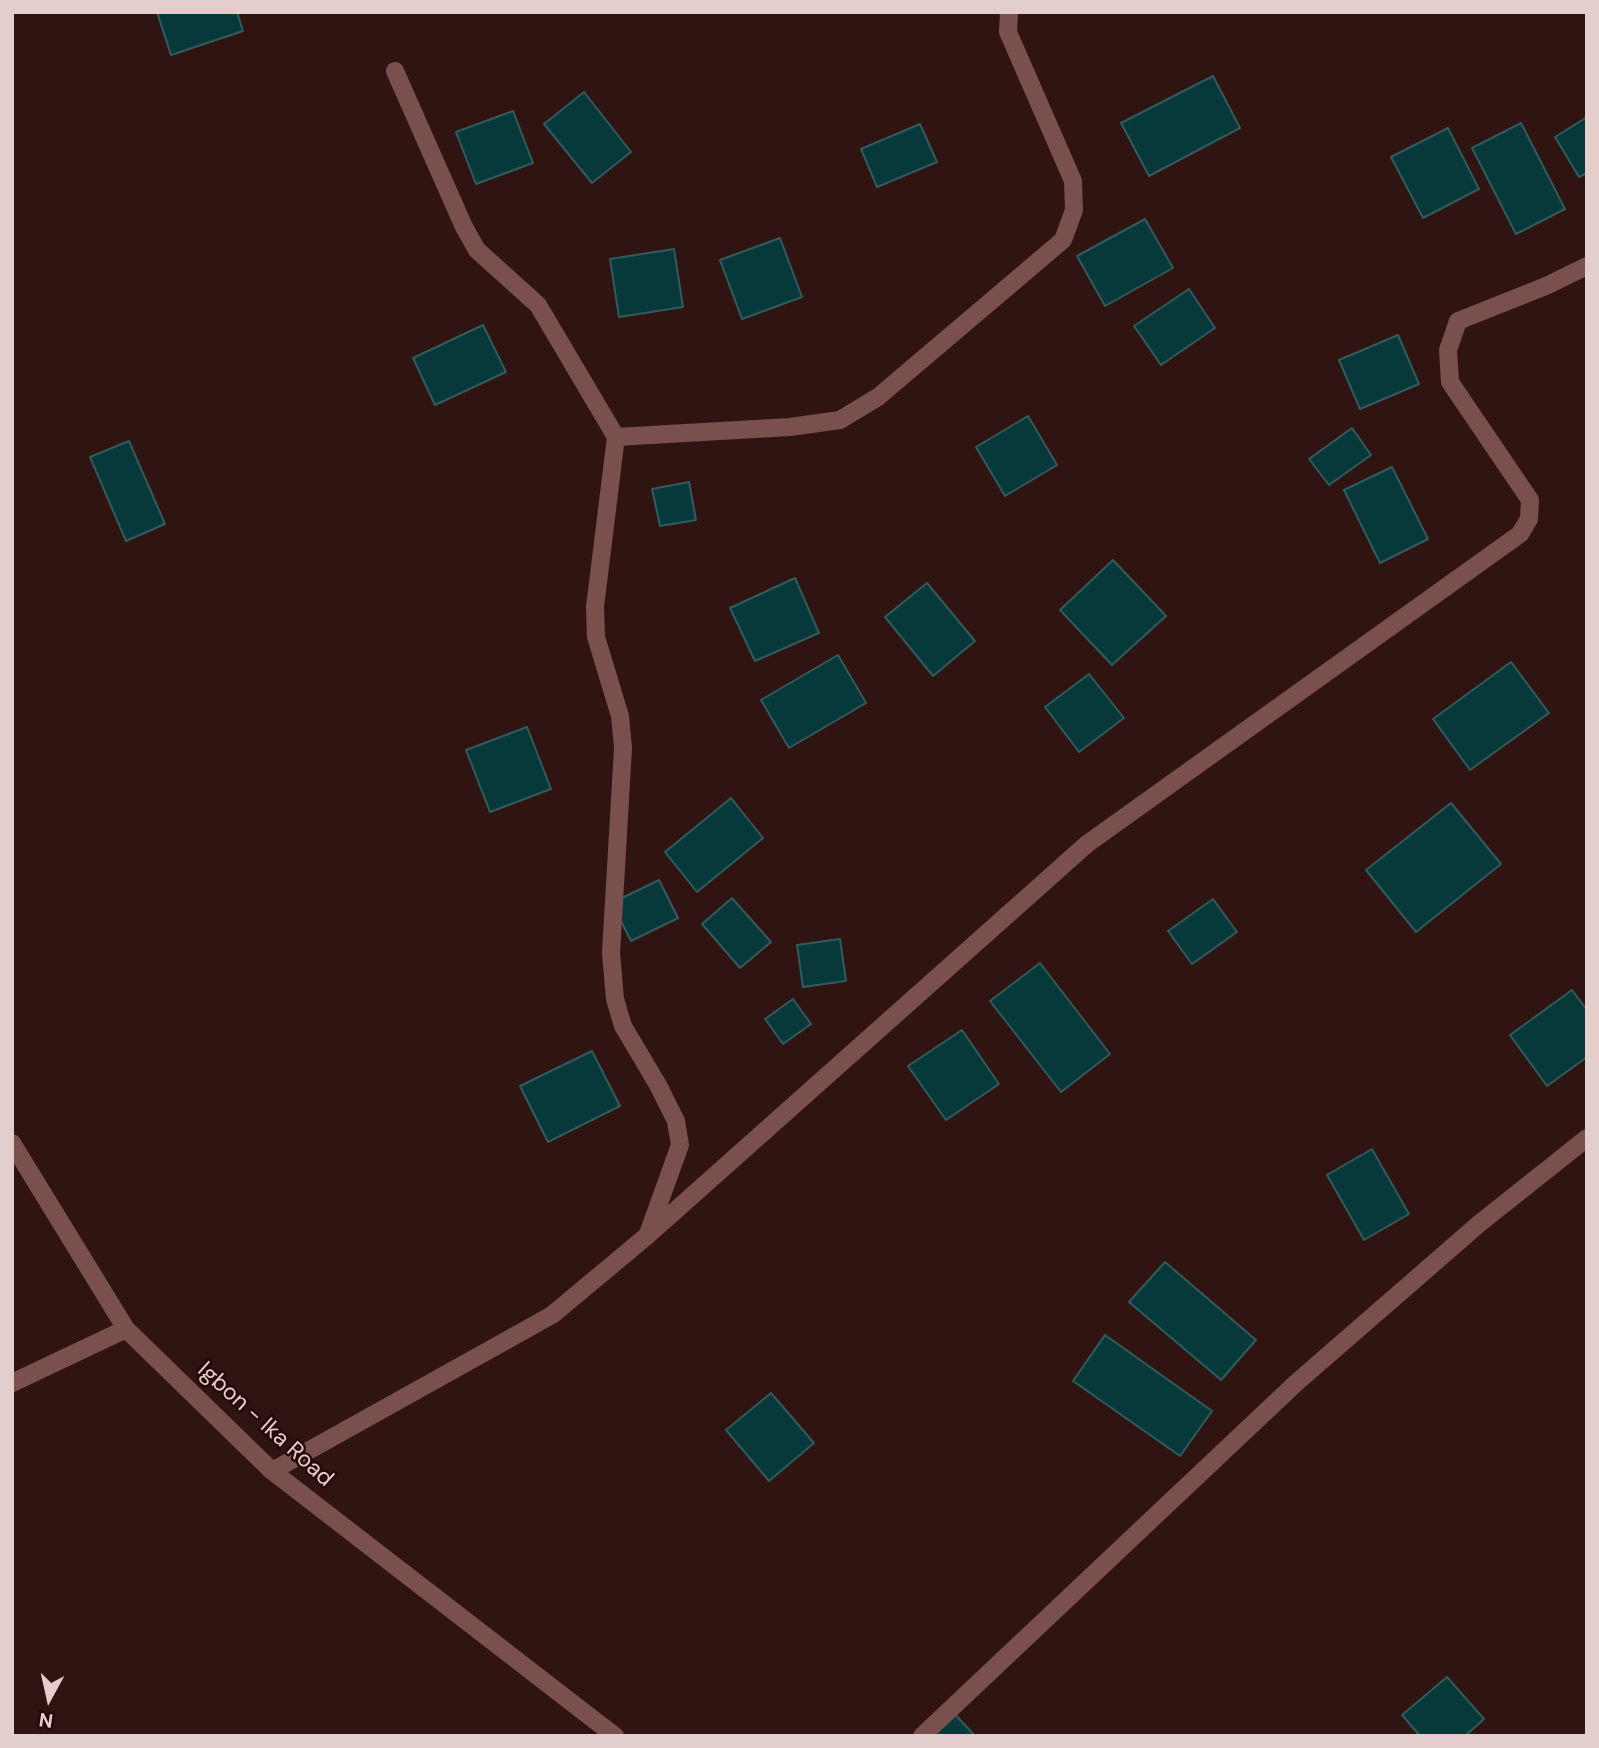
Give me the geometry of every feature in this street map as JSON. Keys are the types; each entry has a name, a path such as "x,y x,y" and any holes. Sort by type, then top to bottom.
{"street":[{"path":"615,437 790,427 840,420 878,397 1063,240 1074,210 1073,181 1008,32 1009,12"},
{"path":"395,71 464,227 477,250 538,306 615,437 595,607 596,636 620,716 622,748 611,953 615,999 623,1026 676,1122 680,1145 648,1235"},
{"path":"272,1471 552,1315 648,1235 1087,844 1520,534 1529,519 1530,500 1450,382 1448,350 1458,321 1546,286 1587,266"},
{"path":"922,1736 1296,1383 1480,1223 1587,1138"},
{"name":"Igbon - Ika Road","path":"12,1143 127,1329 272,1471 615,1736"},
{"path":"12,1383 127,1329"}],"building":[{"path":"157,12 237,12 243,31 171,55"},
{"path":"1213,76 1240,128 1149,176 1121,123"},
{"path":"584,92 631,152 592,183 544,124"},
{"path":"513,111 533,163 476,184 456,132"},
{"path":"1587,117 1587,173 1579,177 1555,137"},
{"path":"1521,123 1565,209 1516,234 1472,148"},
{"path":"920,124 937,162 877,187 861,149"},
{"path":"1448,128 1479,189 1423,218 1391,157"},
{"path":"1145,219 1173,268 1105,306 1077,256"},
{"path":"780,238 802,297 742,319 720,260"},
{"path":"674,249 683,307 619,317 610,259"},
{"path":"1189,289 1215,328 1161,365 1134,326"},
{"path":"483,325 506,372 435,405 413,358"},
{"path":"1398,335 1419,384 1360,409 1339,360"},
{"path":"1028,416 1057,465 1005,496 976,447"},
{"path":"1352,428 1371,455 1329,485 1309,459"},
{"path":"129,441 165,524 126,541 90,457"},
{"path":"1392,467 1428,539 1380,563 1344,490"},
{"path":"689,482 696,520 660,526 652,489"},
{"path":"1113,560 1166,616 1112,665 1060,610"},
{"path":"795,578 819,633 755,661 730,608"},
{"path":"927,583 975,641 933,676 885,617"},
{"path":"838,655 866,703 789,748 761,700"},
{"path":"1511,662 1549,713 1470,770 1433,719"},
{"path":"1089,674 1124,718 1079,752 1045,707"},
{"path":"527,727 551,789 490,812 466,750"},
{"path":"731,798 763,838 697,892 665,852"},
{"path":"1451,803 1501,864 1416,932 1366,870"},
{"path":"659,880 678,918 631,941 612,903"},
{"path":"732,898 771,942 740,968 702,924"},
{"path":"1213,899 1237,932 1192,964 1168,931"},
{"path":"840,939 846,981 803,987 797,945"},
{"path":"1040,963 1110,1054 1061,1092 990,1001"},
{"path":"1572,990 1587,1010 1587,1057 1547,1086 1510,1035"},
{"path":"793,999 811,1024 783,1044 765,1019"},
{"path":"962,1030 999,1084 946,1120 908,1066"},
{"path":"592,1051 620,1106 548,1142 520,1086"},
{"path":"1372,1149 1409,1214 1364,1240 1327,1175"},
{"path":"1165,1262 1256,1340 1221,1380 1129,1302"},
{"path":"1105,1335 1212,1411 1180,1456 1073,1381"},
{"path":"771,1393 814,1443 769,1481 726,1430"},
{"path":"1447,1677 1484,1719 1465,1736 1420,1736 1402,1715"},
{"path":"953,1712 975,1736 928,1736"}]}
